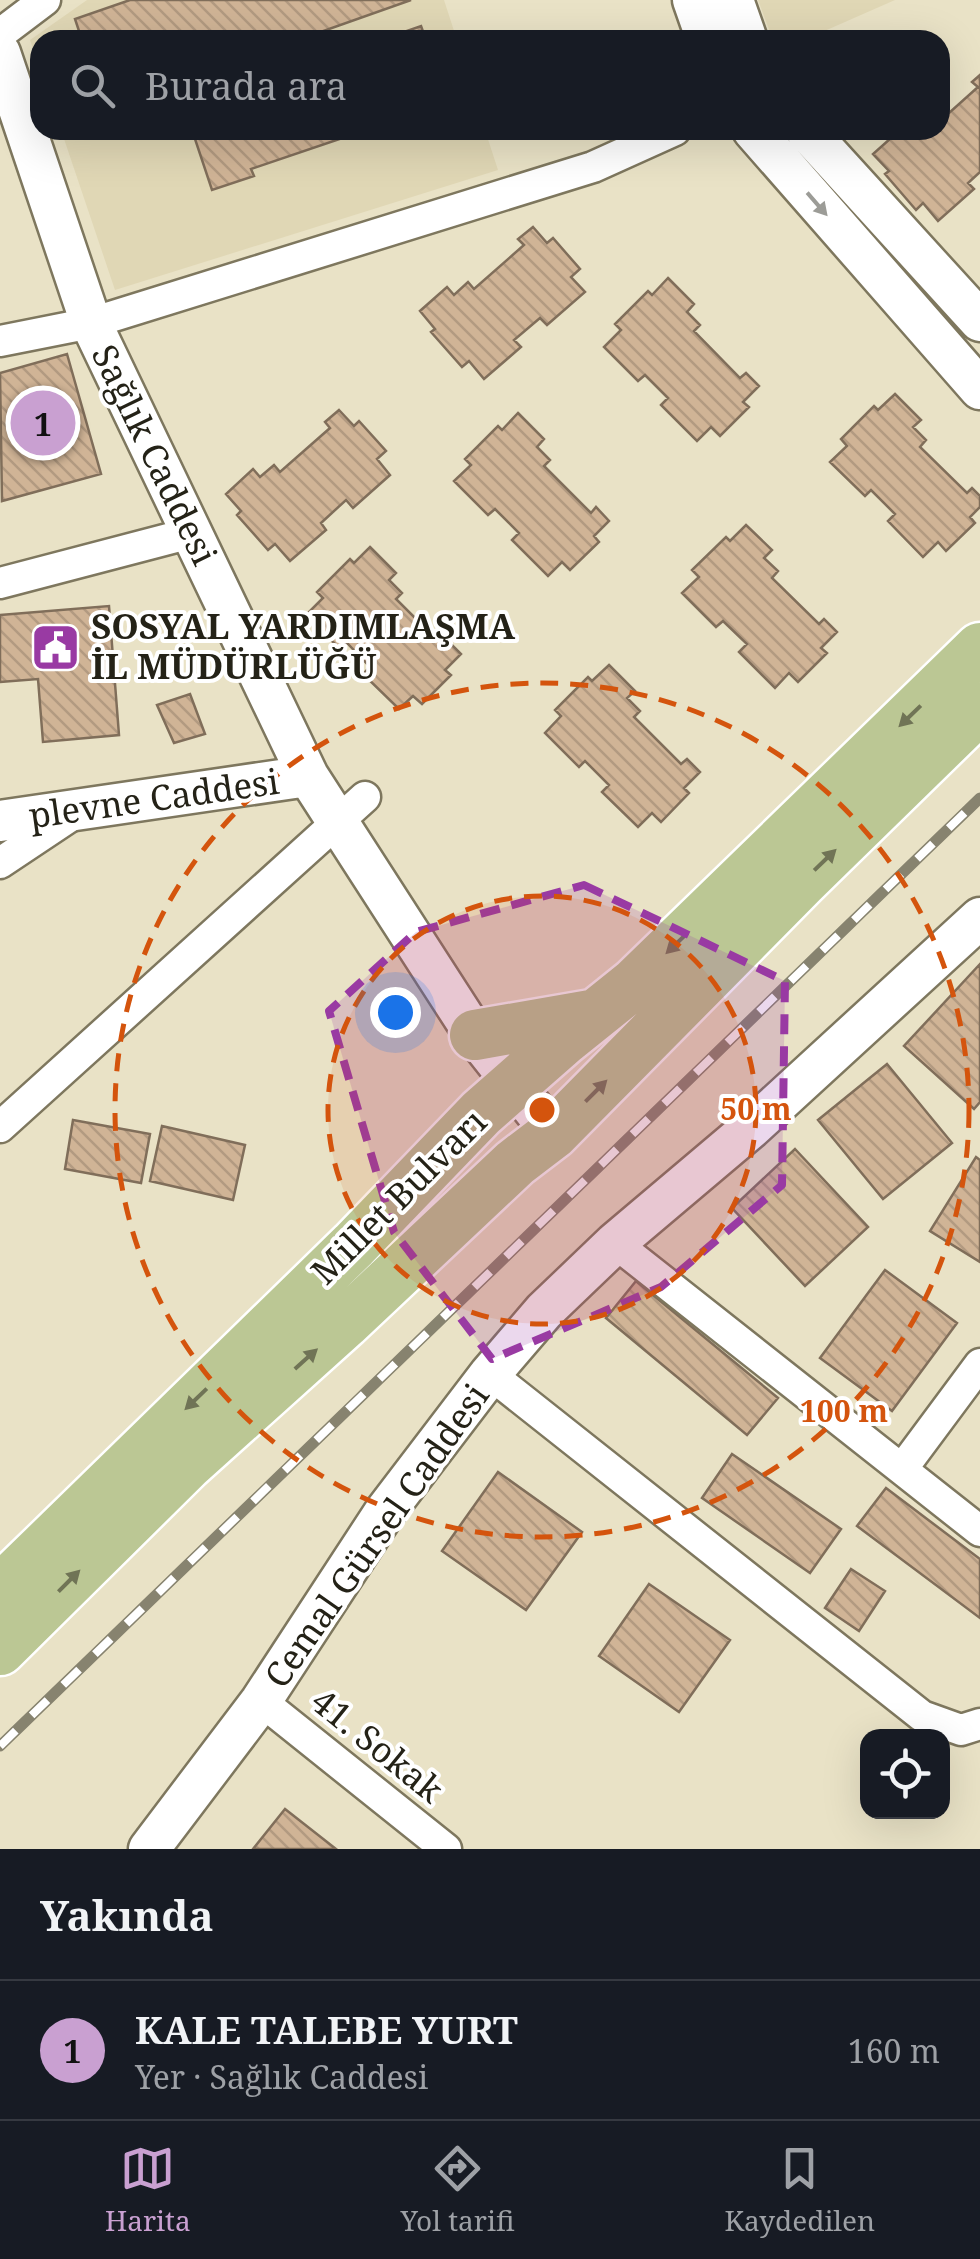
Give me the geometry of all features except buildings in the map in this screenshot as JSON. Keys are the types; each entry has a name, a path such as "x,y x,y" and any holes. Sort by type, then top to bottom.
{"main road":[{"name":"Millet Bulvarı","path":"0,1590 354,1245 433,1160 512,1084 635,984 980,648"},
{"name":"Millet Bulvarı","path":"0,1650 187,1465 346,1324 516,1163 554,1134 980,708"},
{"path":"474,1035 601,1013"}],"street":[{"path":"0,34 45,0"},
{"path":"693,0 704,30"},
{"path":"732,0 743,30"},
{"name":"Sağlık Caddesi","path":"0,53 91,323 308,776 351,809 474,1035 554,1134"},
{"path":"0,341 91,323 592,167 653,140"},
{"path":"762,140 980,389"},
{"path":"815,140 980,321"},
{"path":"0,583 191,534"},
{"name":"plevne Caddesi","path":"0,821 308,776"},
{"path":"0,1128 351,809"},
{"path":"0,863 80,810"},
{"name":"Cemal Gürsel Caddesi","path":"148,1849 261,1701 384,1512 544,1310 614,1243 750,1128 980,918"},
{"path":"614,1243 980,1531"},
{"path":"902,1470 980,1364"},
{"path":"490,1374 922,1716 961,1730 980,1724"},
{"name":"41. Sokak","path":"261,1701 446,1849"}],"highlighted area":[{"path":"584,885 785,981 782,1185 661,1287 492,1359 394,1232 329,1011 416,932"}],"shaded area":[{"path":"87,0 444,0 454,30 44,30"},
{"path":"758,0 895,0 827,30 769,30"},
{"path":"64,140 488,140 498,170 115,290"}],"railway":[{"path":"0,1746 980,798"}],"place":[{"name":"KALE TALEBE YURT","path":"43,423"},
{"name":"SOSYAL YARDIMLAŞMA İL MÜDÜRLÜĞÜ","path":"56,647"}]}
